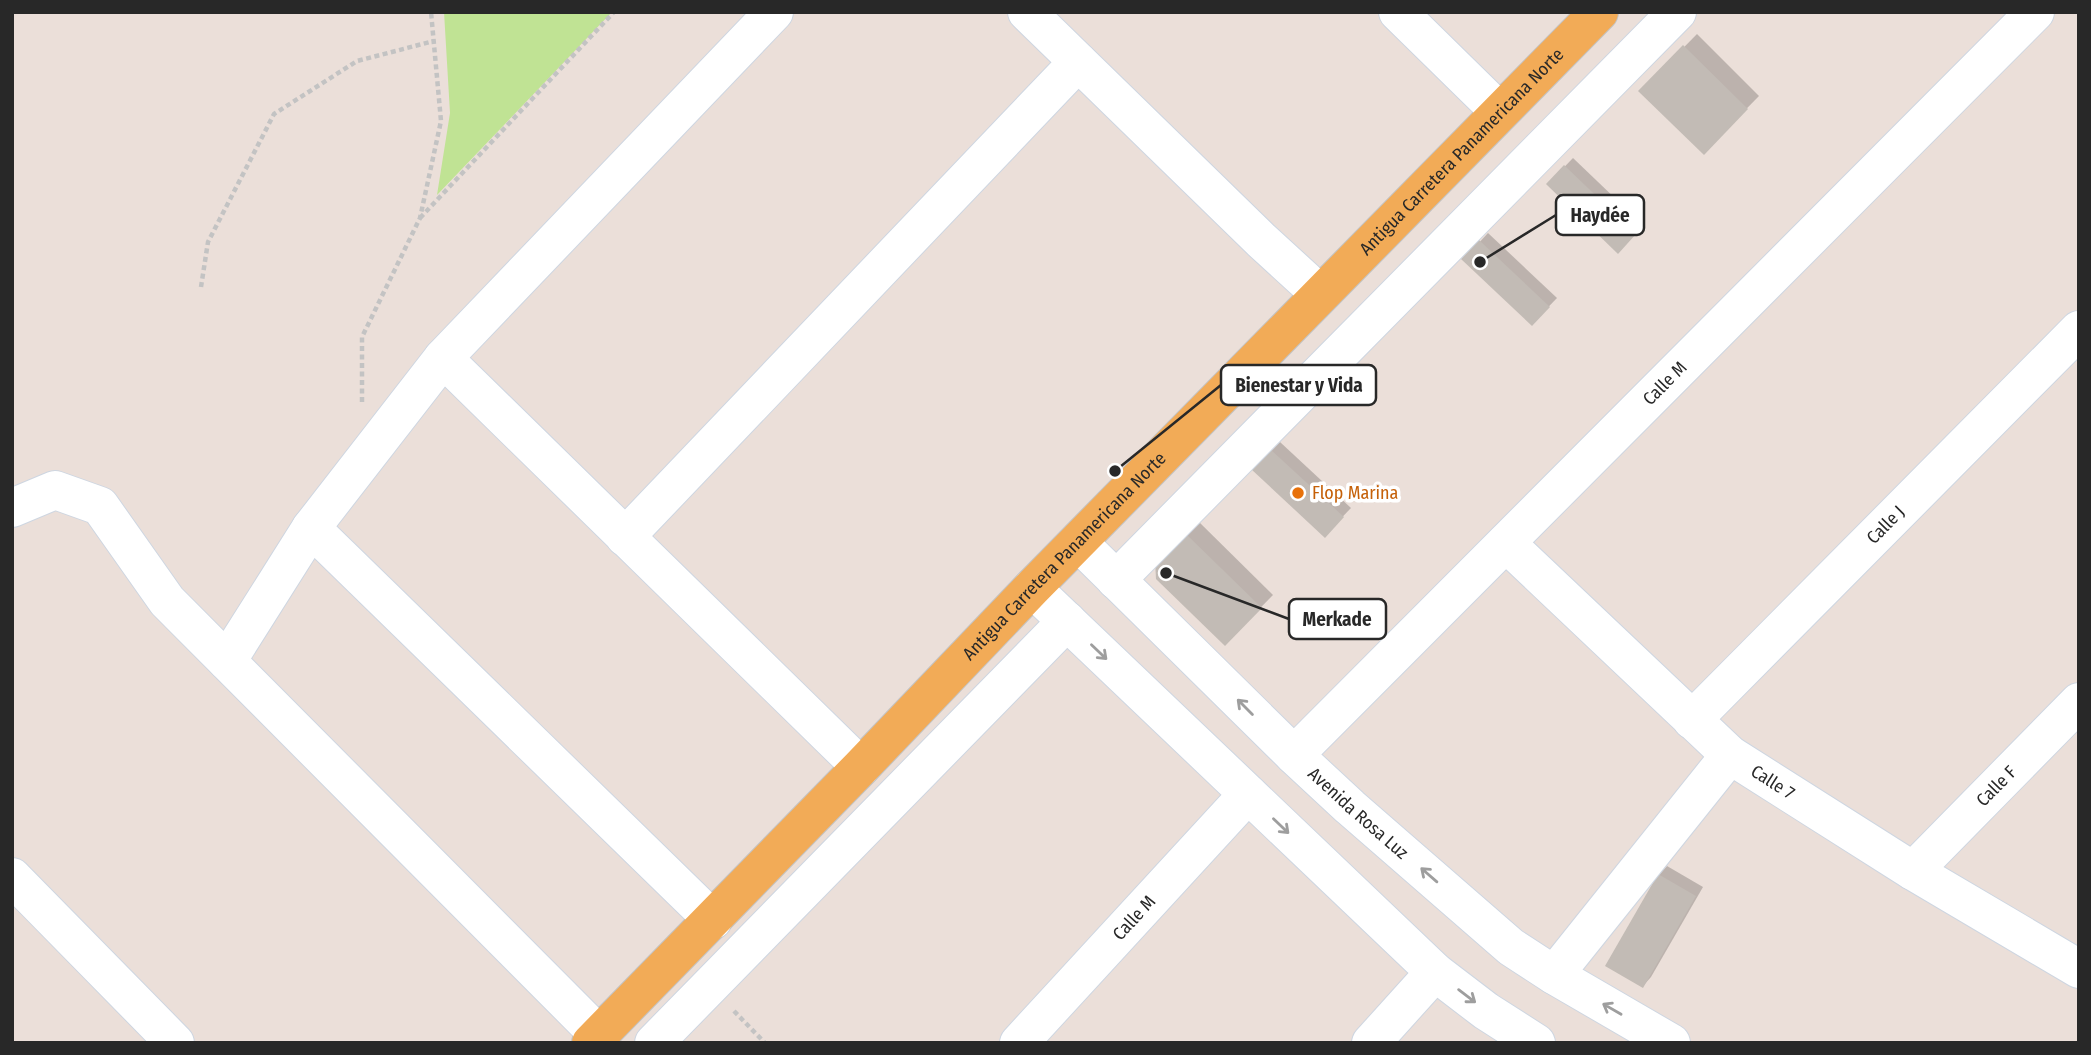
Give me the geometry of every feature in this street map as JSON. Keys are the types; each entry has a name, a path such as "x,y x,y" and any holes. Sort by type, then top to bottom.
{"main road":[{"name":"Antigua Carretera Panamericana Norte","path":"595,1039 861,767 1032,587 1599,12"}],"street":[{"path":"227,661 312,528 443,358 774,12"},
{"path":"1027,12 1320,294"},
{"path":"1398,12 1500,112"},
{"path":"1116,580 1677,12"},
{"name":"Calle M","path":"1294,755 2035,12"},
{"path":"625,537 1078,62"},
{"name":"Calle J","path":"1692,720 2079,330"},
{"path":"443,358 861,767"},
{"path":"12,508 55,490 100,506 167,600 595,1039"},
{"path":"312,528 713,920"},
{"name":"Avenida Rosa Luz","path":"1078,542 1294,755 1511,947 1671,1043"},
{"name":"Calle 7","path":"1506,543 1730,755 1913,871 2079,969"},
{"path":"1032,587 1435,972 1486,1011 1536,1043"},
{"path":"654,1043 1067,621"},
{"name":"Calle F","path":"1913,871 2079,702"},
{"path":"1554,975 1730,755"},
{"name":"Calle M","path":"1018,1043 1248,794"},
{"path":"12,877 175,1043"},
{"path":"1371,1043 1435,972"}],"path":[{"path":"362,407 362,337 420,218 441,121 431,12"},
{"path":"420,218 614,12"},
{"path":"201,287 208,242 274,114 357,61 434,41"},
{"path":"710,988 765,1043"}],"green space":[{"path":"444,12 612,12 437,195 450,113"}],"building":[{"path":"1683,45 1748,109 1704,155 1638,91"},
{"path":"1564,165 1636,234 1618,254 1546,184"},
{"path":"1479,240 1550,307 1532,326 1461,259"},
{"name":"Flop Marina","path":"1270,449 1344,517 1325,538 1251,469"},
{"path":"1184,532 1262,608 1225,646 1156,579 1155,560"},
{"path":"1658,874 1696,896 1643,988 1605,966"}],"place":[{"name":"Haydée","path":"1480,262"},
{"name":"Bienestar y Vida","path":"1115,471"},
{"name":"Flop Marina","path":"1298,493"},
{"name":"Merkade","path":"1166,573"}]}
